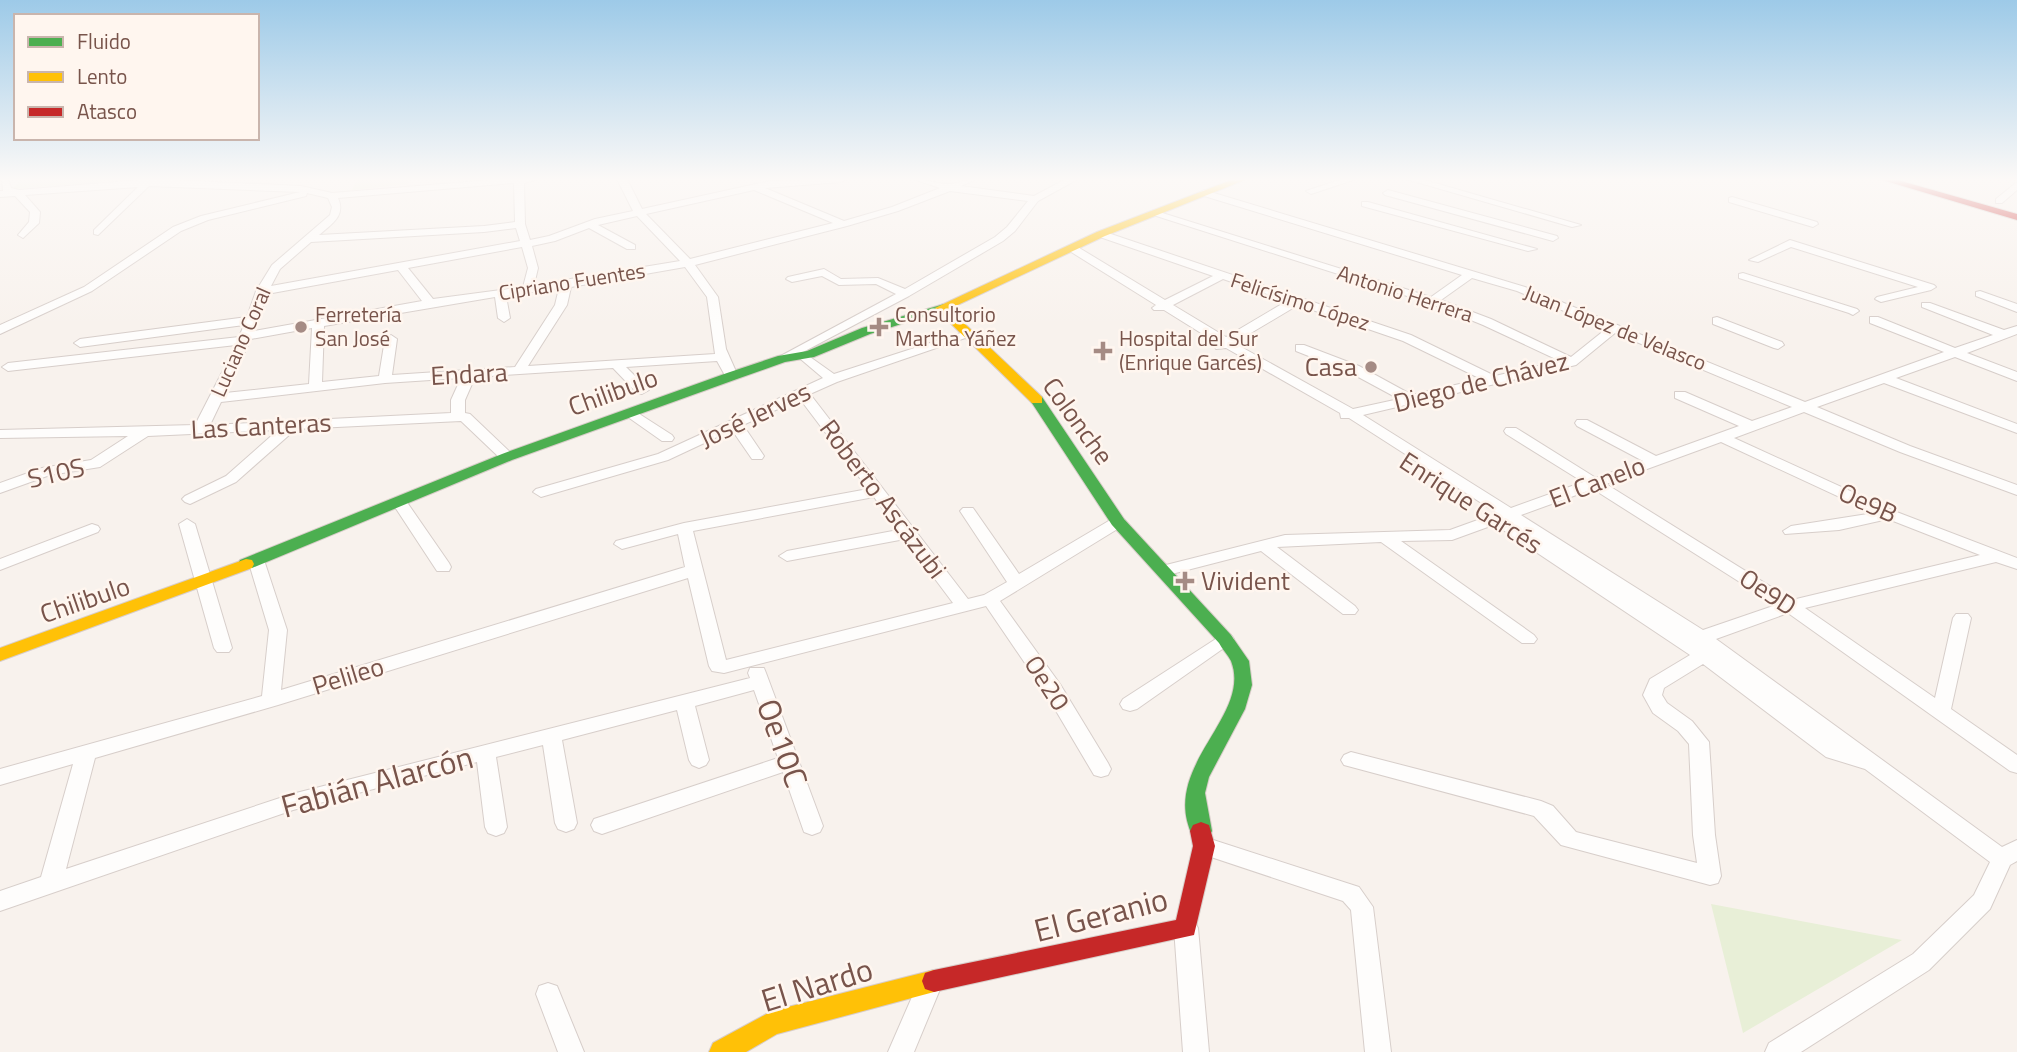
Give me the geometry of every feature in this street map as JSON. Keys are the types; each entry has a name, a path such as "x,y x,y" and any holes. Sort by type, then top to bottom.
{"street":[{"path":"23,236 30,228"},
{"path":"99,232 103,228"},
{"path":"0,330 88,289 179,228"},
{"name":"Luciano Coral","path":"201,428 244,338 262,291 276,267 320,228"},
{"path":"307,239 491,228"},
{"path":"521,228 533,268 528,288"},
{"path":"262,291 524,244 554,238 579,228"},
{"path":"596,228 631,247"},
{"path":"655,228 689,263 709,290 715,304 721,356 732,376"},
{"name":"Cipriano Fuentes","path":"8,367 244,338 430,303 566,284 689,263 827,228"},
{"path":"782,359 905,294 999,239 1012,228"},
{"name":"Chilibulo","path":"0,655 202,582 506,457 732,376 782,359 803,356 866,331 941,308 1115,228"},
{"name":"Antonio Herrera","path":"1200,228 1433,301 1487,322 1572,362"},
{"name":"Juan López de Velasco","path":"1322,228 1521,289 1905,449 2017,490"},
{"path":"1433,237 1445,228"},
{"path":"1454,228 1532,249"},
{"path":"1516,228 1553,238"},
{"name":"Felicísimo López","path":"1101,234 1407,338 1494,381"},
{"path":"1754,260 1790,243 1930,287 1881,299"},
{"name":"Enrique Garcés","path":"1067,250 1345,416 1701,646 1833,752 1871,765 2009,854"},
{"path":"401,266 430,303"},
{"path":"792,279 824,272 839,282 878,281 905,294"},
{"path":"1433,301 1472,273"},
{"path":"1162,306 1221,275"},
{"path":"1743,276 1853,310"},
{"path":"518,372 561,305 566,284"},
{"path":"500,293 504,318"},
{"path":"1980,294 2017,308"},
{"path":"1223,345 1296,301"},
{"path":"1926,305 2013,335"},
{"name":"Colonche","path":"941,308 1034,396 1118,522 1164,571"},
{"path":"80,343 251,320"},
{"path":"1874,320 2017,377"},
{"path":"1717,321 1778,345"},
{"path":"315,386 318,323"},
{"name":"Diego de Chávez","path":"1345,416 1572,362 1615,327"},
{"name":"José Jerves","path":"541,492 663,457 832,379 968,335"},
{"name":"El Canelo","path":"1164,571 1285,540 1452,535 1954,352 2013,335"},
{"path":"385,379 391,339"},
{"path":"1300,348 1362,373 1411,400"},
{"name":"Endara","path":"217,398 385,379 721,356"},
{"path":"803,356 832,379"},
{"path":"617,365 642,390"},
{"path":"469,375 458,400 458,416 465,417 506,457"},
{"path":"1884,379 2017,429"},
{"name":"Roberto Ascázubi","path":"802,392 965,607"},
{"path":"1680,395 1751,426"},
{"path":"630,412 667,439"},
{"name":"Las Canteras","path":"0,434 145,432 458,416"},
{"path":"1582,422 1654,461"},
{"path":"735,424 757,456"},
{"path":"190,499 230,479 292,425"},
{"name":"Oe9D","path":"1511,431 1790,606 2017,765"},
{"name":"S10S","path":"0,488 50,470 95,464 145,432"},
{"name":"Oe9B","path":"1721,437 1889,514 2017,564"},
{"path":"622,544 684,528 876,492"},
{"path":"399,501 443,567"},
{"path":"968,511 1016,583"},
{"path":"1791,531 1839,525 1889,514"},
{"path":"684,528 718,666 724,667 990,599 1118,522"},
{"path":"187,524 223,648"},
{"path":"0,565 92,529"},
{"path":"787,556 909,533"},
{"path":"1386,538 1528,639"},
{"path":"1262,544 1349,610"},
{"path":"1351,760 1541,810 1551,818 1557,830 1569,839 1710,877 1704,835 1699,743 1685,726 1660,708 1651,695 1657,684 1701,646 1790,606 1998,556"},
{"path":"256,560 278,630 271,700"},
{"name":"Pelileo","path":"0,777 271,700 695,570"},
{"name":"El Geranio","path":"931,982 1186,928 1204,846 1195,793 1199,777 1235,709 1243,685 1240,661 1225,639 1164,571"},
{"name":"Oe20","path":"990,599 1053,689 1101,768"},
{"path":"1941,711 1962,618"},
{"path":"1130,705 1225,639"},
{"name":"Oe10C","path":"753,660 812,826"},
{"name":"Fabián Alarcón","path":"0,901 292,802 760,682"},
{"path":"685,703 699,760"},
{"path":"552,737 566,823"},
{"path":"51,883 86,752"},
{"path":"486,754 496,827"},
{"path":"602,825 790,762"},
{"path":"1204,846 1351,894 1358,900 1362,907 1378,1052"},
{"path":"1778,1052 1921,962 1982,902 2009,854"},
{"path":"1186,928 1196,1052"},
{"path":"901,1052 931,982"},
{"name":"El Nardo","path":"722,1052 772,1023 931,982"},
{"path":"548,994 571,1052"}],"green space":[{"path":"1711,904 1902,940 1743,1033"}],"traffic: fast":[{"path":"246,564 507,457 732,376 782,359 810,354 866,331 944,307"},
{"path":"1037,400 1118,522 1225,639 1240,661 1243,685 1235,709 1199,777 1195,793 1201,831"}],"traffic: slow":[{"path":"944,307 1116,228"},
{"path":"941,308 1037,400"},
{"path":"0,655 246,564"},
{"path":"722,1052 772,1023 934,981"}],"traffic: jam":[{"path":"934,981 1186,928 1204,846 1201,831"}],"place":[{"name":"Ferretería San José","path":"301,327"},
{"name":"Consultorio Martha Yáñez","path":"879,327"},
{"name":"Hospital del Sur (Enrique Garcés)","path":"1103,351"},
{"name":"Casa","path":"1371,367"},
{"name":"Vivident","path":"1185,581"}]}
